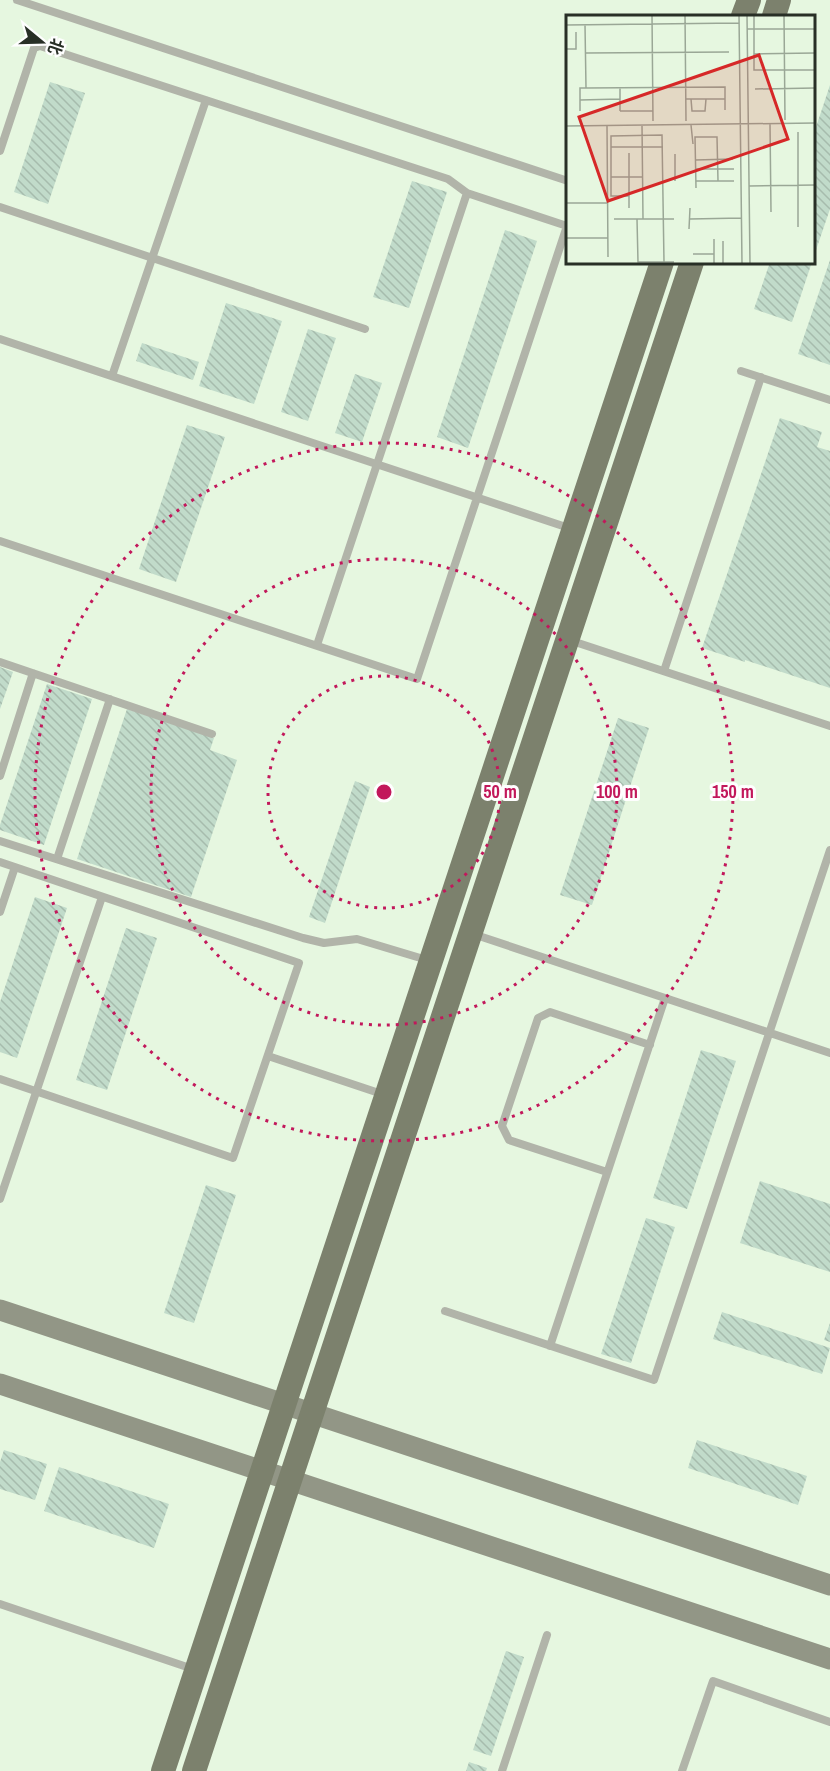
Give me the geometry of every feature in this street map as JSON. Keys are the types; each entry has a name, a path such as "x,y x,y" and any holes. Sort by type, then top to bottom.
{"main road":[{"path":"743,15 749,0"},
{"path":"774,15 779,0"},
{"path":"164,1771 661,264"},
{"path":"194,1771 691,264"}],"street":[{"path":"0,1310 830,1585"},
{"path":"0,1384 830,1659"}],"lane":[{"path":"17,0 566,181"},
{"path":"0,151 34,48 40,46 448,179 467,193 566,226"},
{"path":"112,376 206,100"},
{"path":"316,645 467,193"},
{"path":"0,207 365,329"},
{"path":"0,541 417,679 566,229"},
{"path":"0,339 574,530"},
{"path":"741,371 830,400"},
{"path":"664,671 762,377"},
{"path":"568,639 830,726"},
{"path":"0,662 212,734"},
{"path":"0,776 33,673"},
{"path":"57,859 111,699"},
{"path":"0,841 303,938 324,943 357,939 431,961"},
{"path":"445,1311 654,1380 830,850"},
{"path":"0,862 299,963 234,1158 0,1079"},
{"path":"0,912 15,867"},
{"path":"0,1199 102,897"},
{"path":"471,933 830,1053"},
{"path":"550,1346 665,998"},
{"path":"607,1172 509,1140 502,1126 527,1050 538,1018 550,1012 650,1045"},
{"path":"268,1056 387,1096"},
{"path":"0,1604 197,1670"},
{"path":"502,1771 547,1635"},
{"path":"682,1771 713,1681 830,1722"}],"building":[{"path":"50,82 85,93 48,204 14,192"},
{"path":"830,85 830,209 815,253 815,130"},
{"path":"412,181 447,192 409,308 373,297"},
{"path":"505,230 537,241 468,448 437,437"},
{"path":"830,260 830,365 798,354"},
{"path":"769,264 811,264 792,322 754,309"},
{"path":"226,303 282,321 254,404 199,386"},
{"path":"308,329 336,338 308,421 281,412"},
{"path":"142,343 199,362 193,380 136,361"},
{"path":"355,374 382,383 362,442 335,433"},
{"path":"780,418 822,432 817,447 830,451 830,688 702,648"},
{"path":"187,425 225,437 176,582 139,569"},
{"path":"0,667 13,672 0,709"},
{"path":"47,684 92,699 44,845 0,830 0,825"},
{"path":"127,709 214,738 210,750 237,760 191,897 77,859"},
{"path":"618,718 649,728 592,905 560,895"},
{"path":"355,781 370,787 325,923 309,917"},
{"path":"35,897 67,908 17,1058 0,1052 0,1002"},
{"path":"126,928 157,938 107,1090 76,1080"},
{"path":"701,1050 736,1061 687,1209 653,1198"},
{"path":"760,1181 830,1204 830,1272 740,1243"},
{"path":"206,1185 236,1195 194,1323 164,1313"},
{"path":"646,1218 675,1227 631,1363 601,1354"},
{"path":"722,1312 830,1348 822,1374 713,1339"},
{"path":"830,1323 830,1342 824,1340"},
{"path":"697,1440 807,1476 798,1505 688,1468"},
{"path":"4,1450 47,1464 35,1500 0,1489 0,1462"},
{"path":"59,1467 169,1504 154,1548 44,1511"},
{"path":"506,1651 524,1657 491,1756 473,1750"},
{"path":"469,1762 487,1768 486,1771 466,1771"}]}
